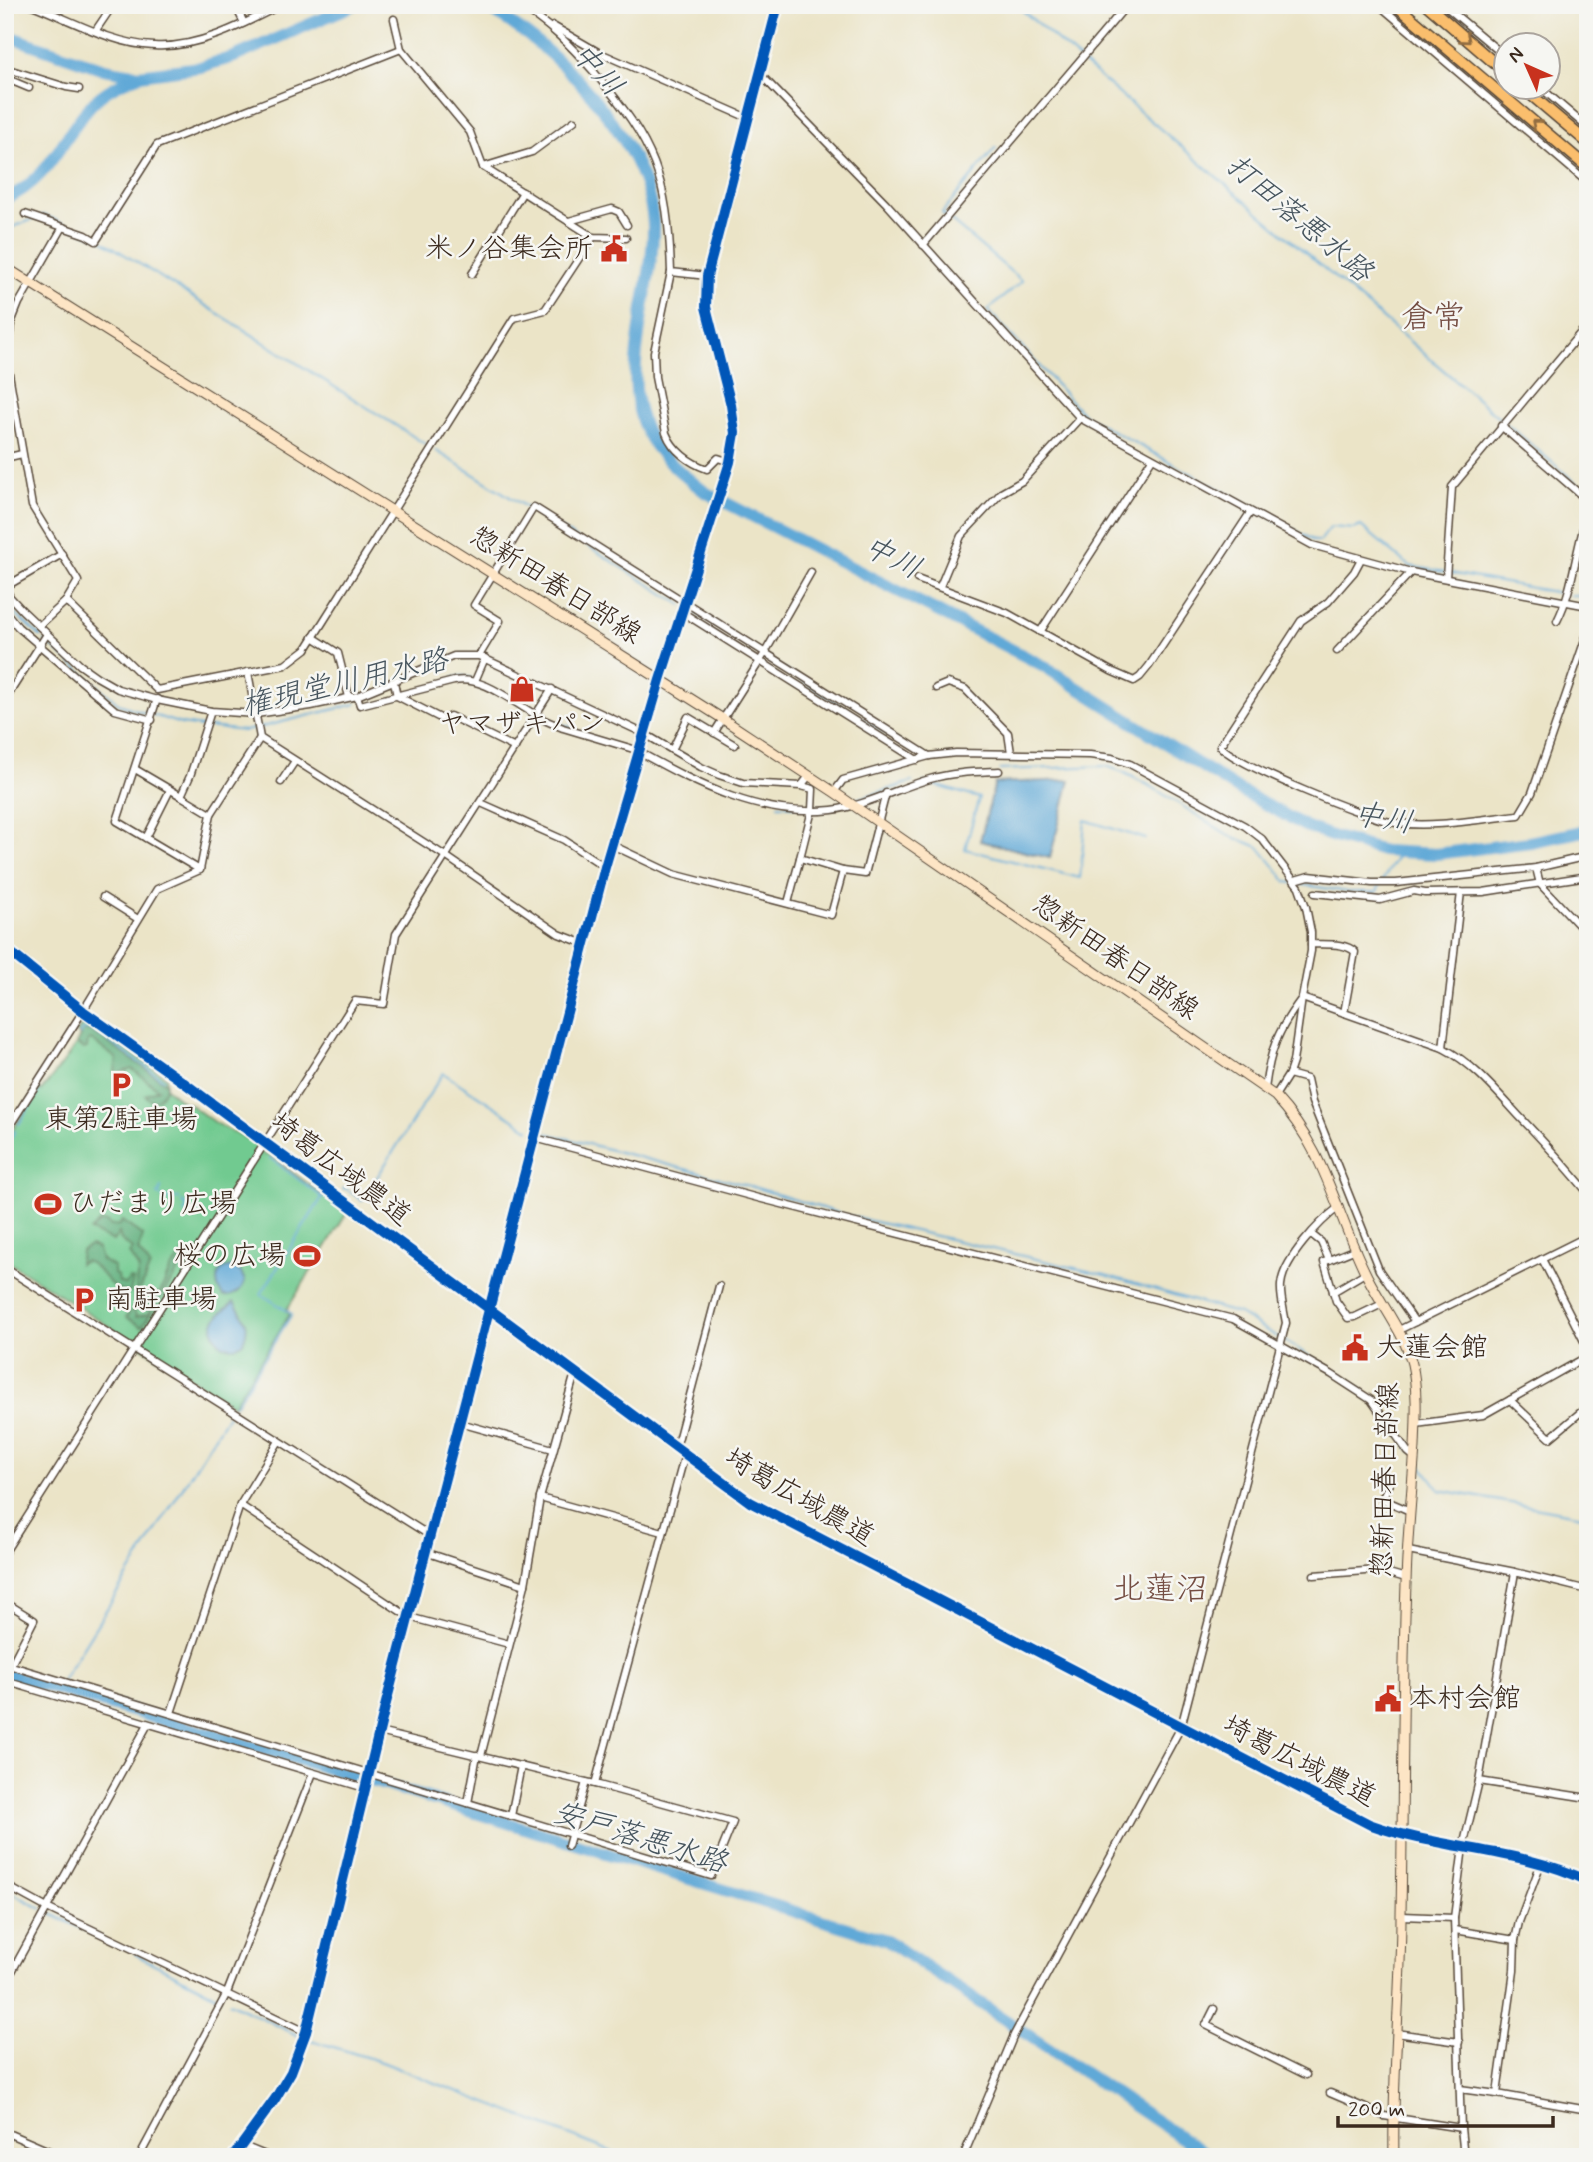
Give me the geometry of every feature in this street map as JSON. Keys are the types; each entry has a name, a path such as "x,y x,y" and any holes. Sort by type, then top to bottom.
{"highway":[{"path":"1396,5 1588,168"},
{"path":"1427,5 1492,60"},
{"path":"1540,102 1588,143"}],"street":[{"path":"33,5 124,41 156,47 196,40 244,23 281,5"},
{"path":"96,30 113,5"},
{"path":"234,5 244,23"},
{"path":"517,5 598,51 748,118"},
{"path":"233,2157 291,2072 306,2032 429,1535 536,1138 605,867 660,680 730,464 735,433 731,405 706,307 707,276 778,5"},
{"path":"923,245 1127,5"},
{"path":"1379,5 1588,183"},
{"path":"1444,5 1492,45"},
{"path":"394,19 401,49 470,132 483,167 593,237 626,238"},
{"path":"542,20 577,53 608,89 649,147 667,203 671,272 654,352 655,377 666,433 669,442 700,467 707,470 718,458 730,464"},
{"path":"25,214 96,241 157,145 401,49"},
{"path":"5,68 79,89"},
{"path":"760,74 886,203 1080,418 1312,545 1411,572 1588,606"},
{"path":"5,78 29,88"},
{"path":"1557,102 1588,128"},
{"path":"483,167 532,152 574,121"},
{"path":"472,274 523,192"},
{"path":"569,221 612,209 619,212 627,225"},
{"path":"39,626 66,601 78,581 32,506 7,377 7,362 11,323 30,282 63,227"},
{"path":"158,690 285,665 306,649 514,318 545,310 593,237"},
{"name":"惣新田春日部線","path":"5,267 494,573 834,792 1275,1096 1292,1114 1318,1155 1365,1273 1399,1330 1412,1364 1415,1384 1416,1424 1406,1578 1402,1916 1393,2117 1394,2157"},
{"path":"671,272 707,276"},
{"path":"1446,578 1452,487 1588,324"},
{"path":"1578,336 1588,339"},
{"path":"941,584 961,536 1001,493 1022,481 1080,418"},
{"path":"1501,426 1588,501"},
{"path":"5,458 22,454"},
{"path":"1040,632 1152,458"},
{"path":"475,681 482,657 500,621 474,605 534,508 760,661 917,760"},
{"path":"917,579 1007,613 1134,681 1149,666 1250,513"},
{"path":"1557,621 1567,602 1581,532 1588,513"},
{"path":"62,554 5,587 8,598 80,665 118,689 211,711 256,714 353,697 454,656 482,657 645,734 701,767 743,783 813,789 812,807 789,903"},
{"path":"1361,559 1354,572 1328,602 1301,621 1220,746 1226,752 1266,773 1373,817 1396,823 1443,823 1519,815 1532,793 1588,631"},
{"path":"714,733 760,661 811,572"},
{"path":"1337,651 1411,572"},
{"path":"66,601 158,690"},
{"path":"683,607 765,652 929,756"},
{"path":"5,611 18,626 115,710 152,720"},
{"path":"5,700 47,634"},
{"path":"313,637 338,653 353,697 360,705 459,680 475,681 536,716 563,728 640,749 702,786 750,803 778,809 812,807 832,810 948,774 999,771"},
{"path":"200,870 211,814 260,738 248,672"},
{"path":"394,682 397,695 444,720 450,716 515,748"},
{"path":"936,688 948,683 965,689 1008,733 1011,752"},
{"path":"5,1552 355,1001 384,1004 396,934 552,689"},
{"path":"158,690 152,720 117,821 200,870"},
{"path":"181,796 211,711"},
{"path":"672,750 688,717 735,745"},
{"path":"260,738 447,857 559,934 585,944"},
{"path":"834,792 844,780 929,756 1011,752 1112,758 1130,764 1245,826 1262,839 1295,880 1306,906 1311,944 1289,1074 1275,1096"},
{"path":"281,782 295,761"},
{"path":"135,769 211,814"},
{"path":"801,786 809,776"},
{"path":"146,838 170,790"},
{"path":"800,858 843,871 865,874 886,793"},
{"path":"481,803 564,840 605,867"},
{"path":"612,845 673,874 831,915 843,871"},
{"path":"1295,880 1309,876 1396,883 1536,868 1588,856"},
{"path":"1536,868 1540,884 1588,935"},
{"path":"5,1133 157,889 200,870"},
{"path":"1315,892 1380,900 1414,891 1483,892 1588,876"},
{"path":"1443,1048 1461,892"},
{"path":"103,897 138,919"},
{"path":"1311,944 1340,945 1355,951 1344,1013"},
{"name":"埼葛広域農道","path":"5,948 83,1011 750,1502 1369,1824 1401,1836 1541,1863 1588,1881"},
{"path":"1265,1089 1267,1067 1280,1028 1302,998"},
{"path":"1302,998 1443,1048 1458,1056 1479,1073 1588,1193"},
{"path":"1289,1074 1307,1079 1312,1102 1367,1245 1379,1270 1415,1322"},
{"path":"536,1138 758,1198 1233,1319 1331,1374 1371,1401 1408,1452 1414,1454"},
{"path":"963,2157 1014,2035 1181,1727 1286,1323 1281,1285 1284,1274 1323,1218 1339,1207"},
{"path":"1311,1234 1321,1242 1329,1260"},
{"path":"1399,1330 1588,1236"},
{"path":"1356,1249 1324,1262 1336,1301 1348,1318 1382,1304"},
{"path":"1542,1259 1588,1349"},
{"path":"5,1268 429,1535"},
{"path":"1333,1292 1365,1273"},
{"path":"676,1448 719,1286"},
{"path":"1416,1424 1483,1415 1588,1356"},
{"path":"468,1803 525,1585 540,1498 575,1373"},
{"path":"1510,1400 1550,1438 1588,1406"},
{"path":"460,1423 553,1449"},
{"path":"171,1713 240,1505 279,1441"},
{"path":"595,1784 685,1454"},
{"path":"1390,1482 1382,1499 1410,1511"},
{"path":"540,1498 663,1532"},
{"path":"240,1505 409,1617 509,1644"},
{"path":"1408,1551 1515,1572 1588,1590"},
{"path":"425,1552 525,1585"},
{"path":"1314,1575 1378,1570 1406,1578"},
{"path":"1464,2157 1454,1918 1464,1847 1479,1781 1515,1572"},
{"path":"5,1602 34,1620 8,1664 369,1774 711,1876 733,1822 595,1784 379,1732"},
{"path":"5,1681 365,1788"},
{"path":"5,1984 148,1724"},
{"path":"511,1816 521,1766"},
{"path":"139,2157 227,1993 313,1773"},
{"path":"1479,1781 1588,1798"},
{"path":"568,1846 586,1782"},
{"path":"1497,2094 1514,1971 1514,1940 1541,1863"},
{"path":"5,1885 47,1908 306,2032"},
{"path":"1402,1916 1454,1918"},
{"path":"1455,1930 1514,1940"},
{"path":"1214,2009 1206,2025 1306,2075"},
{"path":"1396,2033 1458,2042"},
{"path":"1460,2089 1588,2110"},
{"path":"1330,2093 1384,2116 1461,2128"},
{"path":"5,2132 63,2157"},
{"path":"28,2157 34,2145"},
{"path":"241,2145 270,2157"},
{"path":"5,2151 19,2157"}],"green space":[{"path":"81,1026 92,1026 166,1077 166,1088 184,1103 188,1103 215,1123 256,1143 265,1155 268,1154 347,1213 286,1311 290,1314 233,1405 5,1260 5,1142 38,1089 41,1091 81,1037 77,1033"},
{"path":"82,1031 91,1031 166,1083 166,1088 157,1100 151,1100 145,1095 158,1089 132,1069 117,1074 117,1059 91,1040 84,1049 76,1044"},
{"path":"122,1221 143,1236 138,1251 150,1266 137,1298 139,1269 129,1254 132,1249 121,1240 119,1233 113,1241 90,1231 100,1222 111,1226 119,1225"},
{"path":"90,1246 98,1249 101,1260 114,1267 114,1274 118,1276 119,1282 126,1285 129,1279 133,1280 130,1293 113,1286 90,1263 85,1261 79,1264 81,1251"},
{"path":"186,1250 190,1252 142,1327 126,1317 134,1307 136,1317 149,1314 147,1305 161,1291 170,1270"}],"water":[{"path":"1070,780 1050,858 980,841 995,783"},
{"path":"231,1267 241,1272 245,1281 236,1293 223,1296 217,1278 221,1271"},
{"path":"234,1302 246,1321 247,1330 243,1342 235,1347 223,1346 214,1333 214,1322"}],"waterway":[{"name":"中川","path":"5,35 104,69 139,75 200,67 234,57 354,5"},
{"name":"中川","path":"481,5 538,43 566,68 593,97 635,160 647,192 653,224 652,250 636,363 636,390 641,416 651,440 662,454 705,492 1042,665 1239,790 1305,826 1328,835 1383,851 1436,854 1530,842 1588,830"},
{"name":"打田落悪水路","path":"1016,5 1079,59"},
{"name":"打田落悪水路","path":"1083,63 1502,420"},
{"path":"5,199 34,181 97,99 114,87 138,76"},
{"path":"996,147 942,213 1022,281 988,310 1084,415 1314,541 1320,541 1331,527 1354,529 1361,526 1409,566 1445,572"},
{"path":"39,217 44,215 95,237"},
{"path":"5,230 34,219"},
{"path":"100,239 430,447"},
{"name":"打田落悪水路","path":"1507,424 1588,493"},
{"path":"435,450 682,605"},
{"path":"1450,573 1565,594"},
{"path":"1571,595 1588,598"},
{"name":"権現堂川用水路","path":"5,601 14,613 41,637"},
{"path":"687,608 912,750"},
{"name":"権現堂川用水路","path":"45,641 119,704 148,714"},
{"name":"権現堂川用水路","path":"453,678 471,678"},
{"name":"権現堂川用水路","path":"208,727 245,731 356,704"},
{"name":"権現堂川用水路","path":"538,713 548,719"},
{"name":"権現堂川用水路","path":"153,715 202,727"},
{"name":"権現堂川用水路","path":"560,724 571,727"},
{"name":"権現堂川用水路","path":"1000,770 1106,766 1123,772 1230,836 1259,847 1287,882 1293,883"},
{"name":"権現堂川用水路","path":"854,800 912,782"},
{"path":"924,782 979,798 965,849 1080,878 1085,820 1146,839"},
{"name":"権現堂川用水路","path":"778,805 832,807"},
{"name":"権現堂川用水路","path":"1382,881 1400,852"},
{"name":"権現堂川用水路","path":"1299,884 1348,892 1377,892 1379,886"},
{"path":"80,1034 82,1030 91,1029 163,1079"},
{"path":"343,1189 362,1201 443,1073 529,1129"},
{"path":"19,1124 39,1092"},
{"path":"5,1147 15,1131"},
{"path":"546,1133 750,1186 845,1215 1105,1275 1239,1314 1363,1391"},
{"path":"270,1158 322,1197"},
{"path":"161,1188 158,1195 168,1199 179,1198"},
{"path":"235,1405 292,1314 261,1294 323,1196"},
{"path":"182,1202 187,1206 185,1213"},
{"path":"1376,1401 1411,1451"},
{"path":"63,1679 228,1415"},
{"path":"1418,1461 1440,1490 1588,1517"},
{"name":"安戸落悪水路","path":"5,1674 402,1790 886,1940 1210,2157"},
{"path":"5,1889 42,1909"},
{"path":"47,1912 102,1938"},
{"path":"135,1954 220,1998"},
{"path":"229,2002 299,2036"},
{"path":"311,2040 382,2062 625,2157"},
{"path":"5,2138 30,2148"},
{"path":"35,2150 51,2157"}],"cycle path":[{"path":"233,2157 291,2072 306,2032 386,1703 605,867 660,680 730,462 735,433 731,405 706,307 707,276 778,5"},
{"path":"5,948 83,1011 183,1082 750,1502 1369,1824 1396,1833 1535,1862 1588,1881"}],"place":[{"name":"米ノ谷集会所","path":"614,249"},
{"name":"ヤマザキパン","path":"522,689"},
{"name":"東第2駐車場","path":"121,1085"},
{"name":"ひだまり広場","path":"48,1204"},
{"name":"桜の広場","path":"307,1256"},
{"name":"南駐車場","path":"84,1300"},
{"name":"大蓮会館","path":"1355,1348"},
{"name":"本村会館","path":"1388,1699"}],"district":[{"name":"倉常","path":"1433,318"},
{"name":"北蓮沼","path":"1160,1590"}]}
